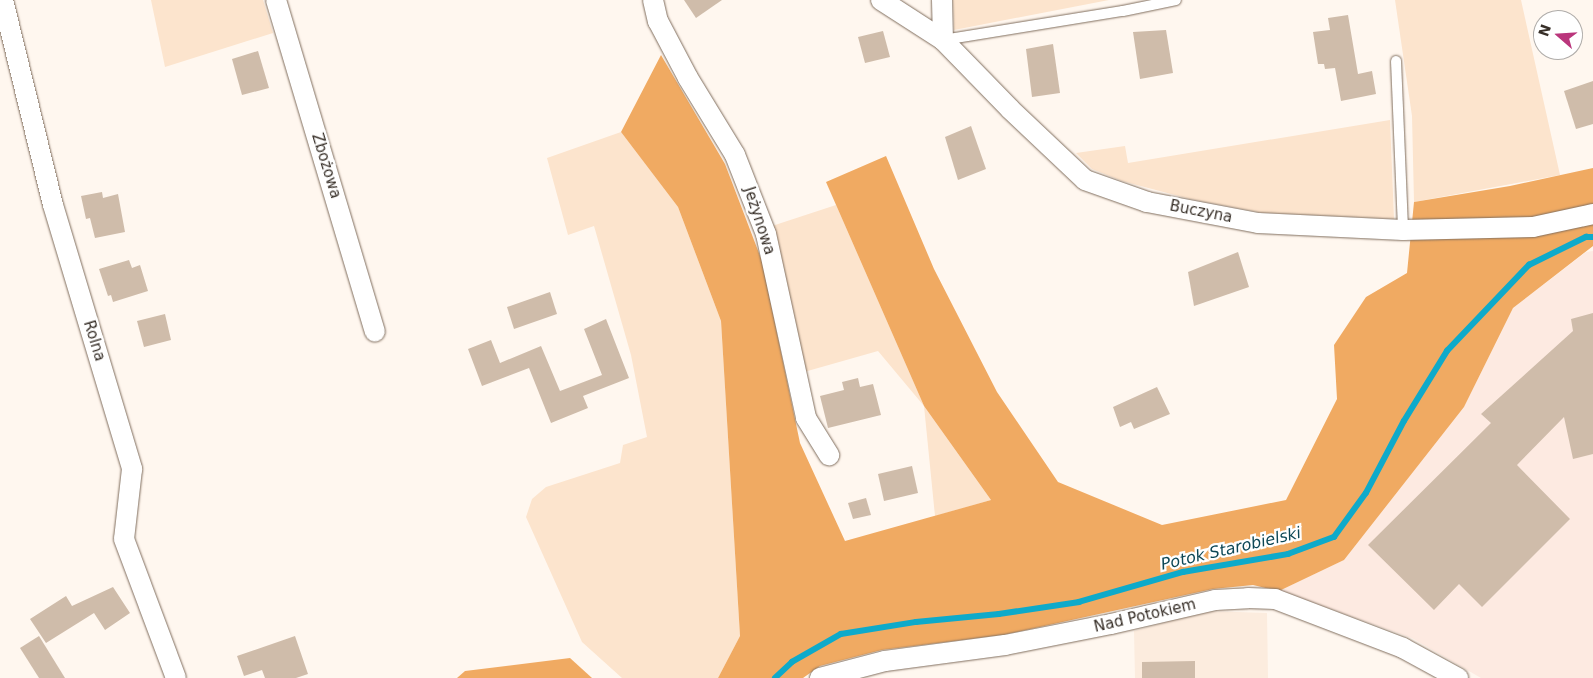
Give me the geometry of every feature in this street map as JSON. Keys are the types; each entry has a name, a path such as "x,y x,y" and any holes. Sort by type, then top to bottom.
{"street":[{"name":"Rolna","path":"3,0 53,205 132,469 124,539 176,678"},
{"name":"Zbożowa","path":"276,0 375,332"},
{"name":"Jeżynowa","path":"653,0 658,21 688,78 735,155 766,234 806,418 829,455"},
{"name":"Buczyna","path":"881,0 943,40 1085,180 1147,202 1258,222 1403,230 1533,227 1593,214"},
{"path":"942,0 943,40"},
{"name":"Nad Potokiem","path":"820,678 885,661 1005,645 1215,600 1248,598 1275,599 1403,648 1458,678"}],"lane":[{"path":"943,40 1176,0"},
{"path":"1396,61 1403,230"}],"shaded area":[{"path":"151,0 263,0 273,33 165,67"},
{"path":"953,0 1109,0 954,30"},
{"path":"1395,0 1521,0 1560,175 1414,202 1412,116"},
{"path":"661,55 725,164 762,261 800,443 845,541 991,500 924,406 826,182 886,156 934,269 997,392 1058,482 1162,525 1286,500 1337,399 1334,345 1366,297 1407,273 1414,202 1510,186 1593,168 1593,246 1513,308 1464,407 1344,560 1279,591 1253,585 1213,589 1003,635 882,650 820,666 803,678 718,678 740,636 721,321 678,207 621,132"},
{"path":"1390,120 1394,219 1263,213 1190,199 1122,181 1092,169 1076,153 1125,146 1128,163"},
{"path":"621,132 678,207 721,321 740,636 718,678 622,678 582,642 526,517 532,499 546,487 620,463 623,445 647,437 631,355 594,226 568,235 547,158"},
{"path":"836,205 924,406 878,351 804,372 772,226"},
{"path":"1593,251 1593,678 1481,678 1412,638 1279,591 1344,560 1464,407 1513,308 1586,252"},
{"path":"924,406 991,500 935,516"},
{"path":"1205,611 1267,613 1268,678 1135,678 1134,631"},
{"path":"570,658 592,678 457,678 465,671"}],"building":[{"path":"684,0 722,0 696,18"},
{"path":"1348,15 1358,74 1372,71 1376,94 1341,101 1335,68 1325,69 1324,64 1318,64 1313,32 1330,30 1328,18"},
{"path":"1166,30 1173,73 1140,79 1133,32"},
{"path":"883,31 890,57 865,63 858,37"},
{"path":"1053,44 1060,93 1032,97 1026,49"},
{"path":"258,51 269,88 242,95 232,59"},
{"path":"1593,81 1593,124 1576,129 1564,91"},
{"path":"971,126 986,169 958,180 945,137"},
{"path":"102,192 103,198 118,194 125,232 95,238 90,218 86,219 81,196"},
{"path":"1238,252 1249,287 1194,306 1188,272"},
{"path":"129,260 132,268 140,265 148,291 113,302 111,295 108,296 99,269"},
{"path":"550,292 557,314 514,329 507,307"},
{"path":"1593,313 1593,454 1573,459 1564,417 1517,465 1570,519 1482,607 1459,584 1434,610 1368,545 1491,423 1481,414 1573,331 1571,319"},
{"path":"165,314 171,340 144,347 137,321"},
{"path":"606,319 629,378 583,396 588,408 551,423 529,368 482,386 468,349 491,340 500,363 541,346 560,391 602,375 584,329"},
{"path":"858,378 860,387 873,384 881,415 828,428 820,396 844,390 842,382"},
{"path":"1157,387 1170,414 1134,429 1131,422 1120,427 1113,407"},
{"path":"912,466 918,493 884,501 878,474"},
{"path":"866,498 871,515 853,519 848,503"},
{"path":"113,587 130,613 105,630 94,613 46,643 30,619 66,596 72,606"},
{"path":"39,636 65,678 39,678 20,648"},
{"path":"295,636 308,674 296,678 265,678 262,670 244,676 237,656"},
{"path":"1195,661 1195,678 1142,678 1142,662"}],"waterway":[{"name":"Potok Starobielski","path":"775,678 792,662 841,634 916,622 999,614 1079,602 1183,572 1288,554 1334,537 1366,493 1404,421 1447,351 1529,265 1586,237 1593,237"}]}
